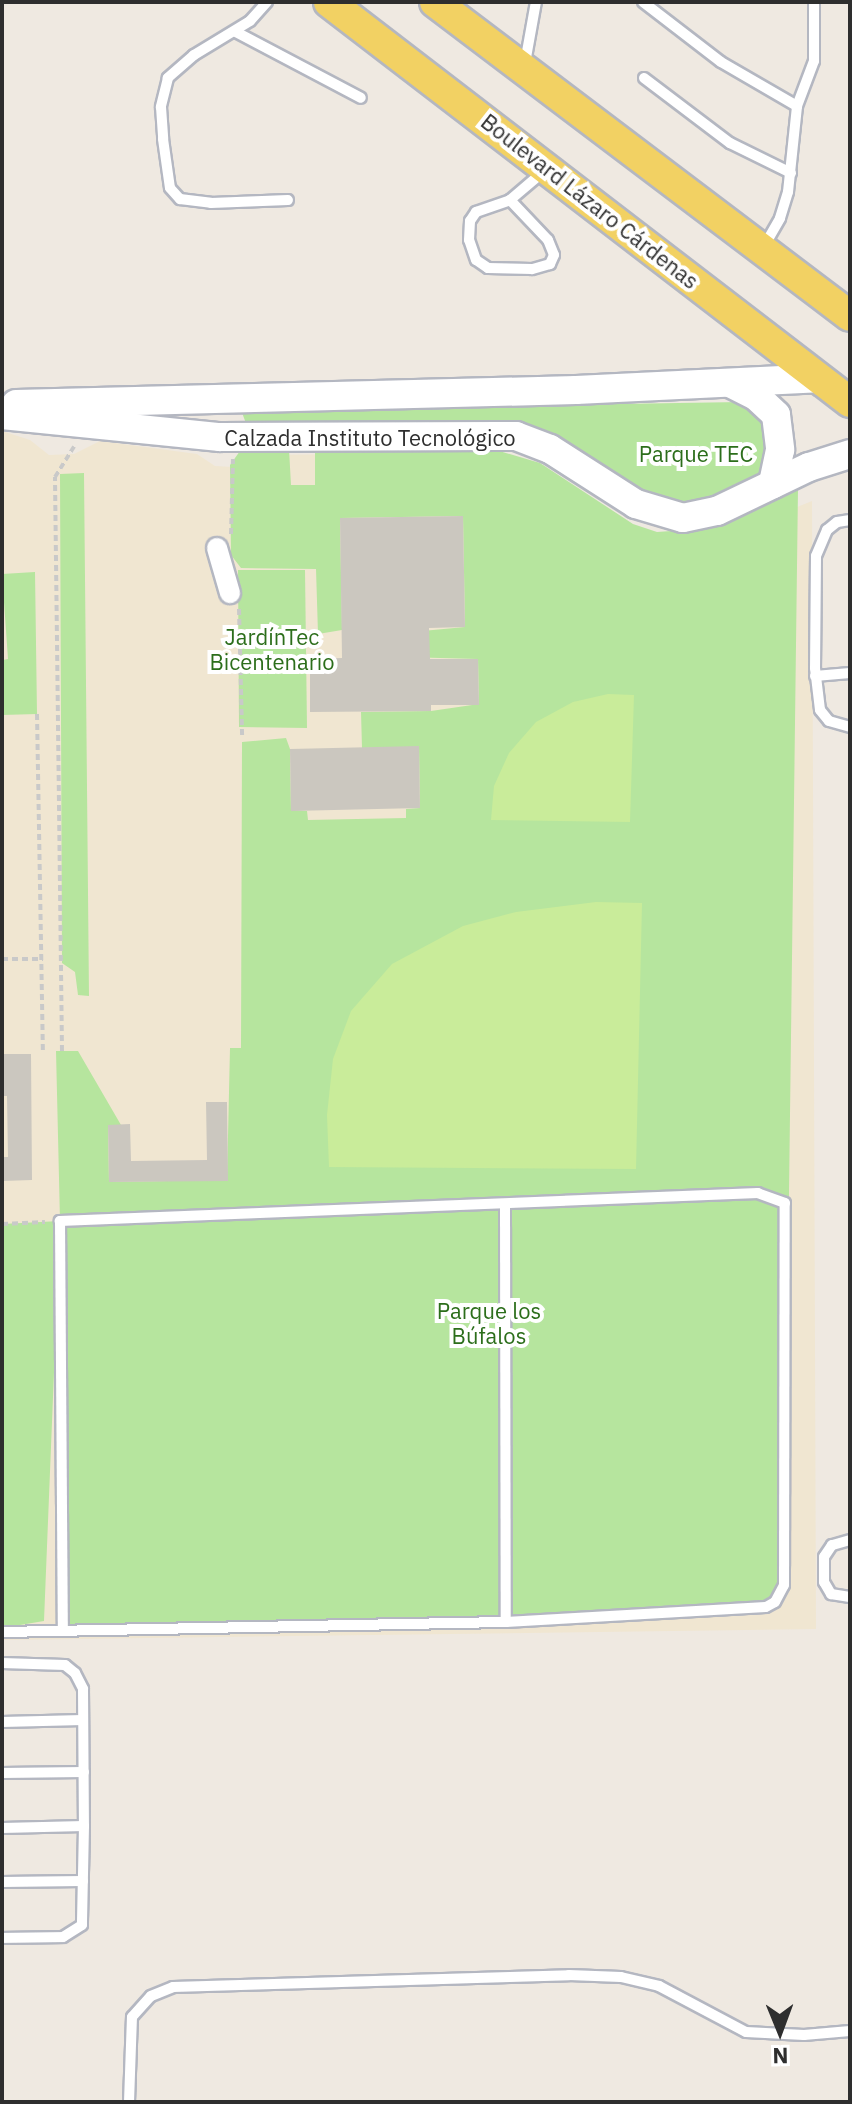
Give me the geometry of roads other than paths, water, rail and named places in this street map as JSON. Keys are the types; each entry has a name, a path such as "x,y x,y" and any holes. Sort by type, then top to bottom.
{"main road":[{"name":"Boulevard Lázaro Cárdenas","path":"329,2 850,402"},
{"path":"435,2 850,316"},
{"path":"818,378 850,378"}],"street":[{"name":"Calzada Instituto Tecnológico","path":"2,404 818,378"},
{"path":"730,383 757,397 776,415 780,450 773,484"},
{"path":"238,397 229,421 239,444"},
{"name":"Calzada Instituto Tecnológico","path":"2,415 239,444 516,436 550,449 636,504 683,518 717,511 773,484 850,454"},
{"path":"224,544 234,596"}],"lane":[{"path":"267,2 236,32 194,55 168,78 161,107 170,188 180,199 194,203 288,200"},
{"path":"524,69 536,2"},
{"path":"643,2 721,62 797,106"},
{"path":"762,250 780,218 791,173 797,106 814,61 814,2"},
{"path":"236,32 361,98"},
{"path":"644,78 730,143 791,173"},
{"path":"510,200 548,240 554,255 550,264 532,269 488,268 476,260 469,240 472,216 510,200 547,168"},
{"path":"850,520 837,522 827,530 816,556 815,676 820,710 829,721 850,727"},
{"path":"815,676 850,673"},
{"path":"2,1632 506,1622 756,1610 775,1602 784,1585 788,1212 779,1199 758,1193 505,1206 60,1221 63,1629"},
{"path":"505,1206 506,1622"},
{"path":"850,1540 832,1545 824,1557 824,1582 831,1594 850,1597"},
{"path":"2,1663 65,1665 75,1673 83,1689 84,1772 82,1925 63,1937 2,1938"},
{"path":"2,1722 83,1720"},
{"path":"2,1773 84,1772"},
{"path":"2,1828 84,1826"},
{"path":"2,1882 83,1881"},
{"path":"129,2102 132,2017 151,1996 173,1987 621,1977 659,1986 746,2032 804,2035 850,2031"}],"park label":[{"name":"Parque TEC","path":"696,454"},
{"name":"JardínTec Bicentenario","path":"272,648"},
{"name":"Parque los Búfalos","path":"489,1322"}]}
